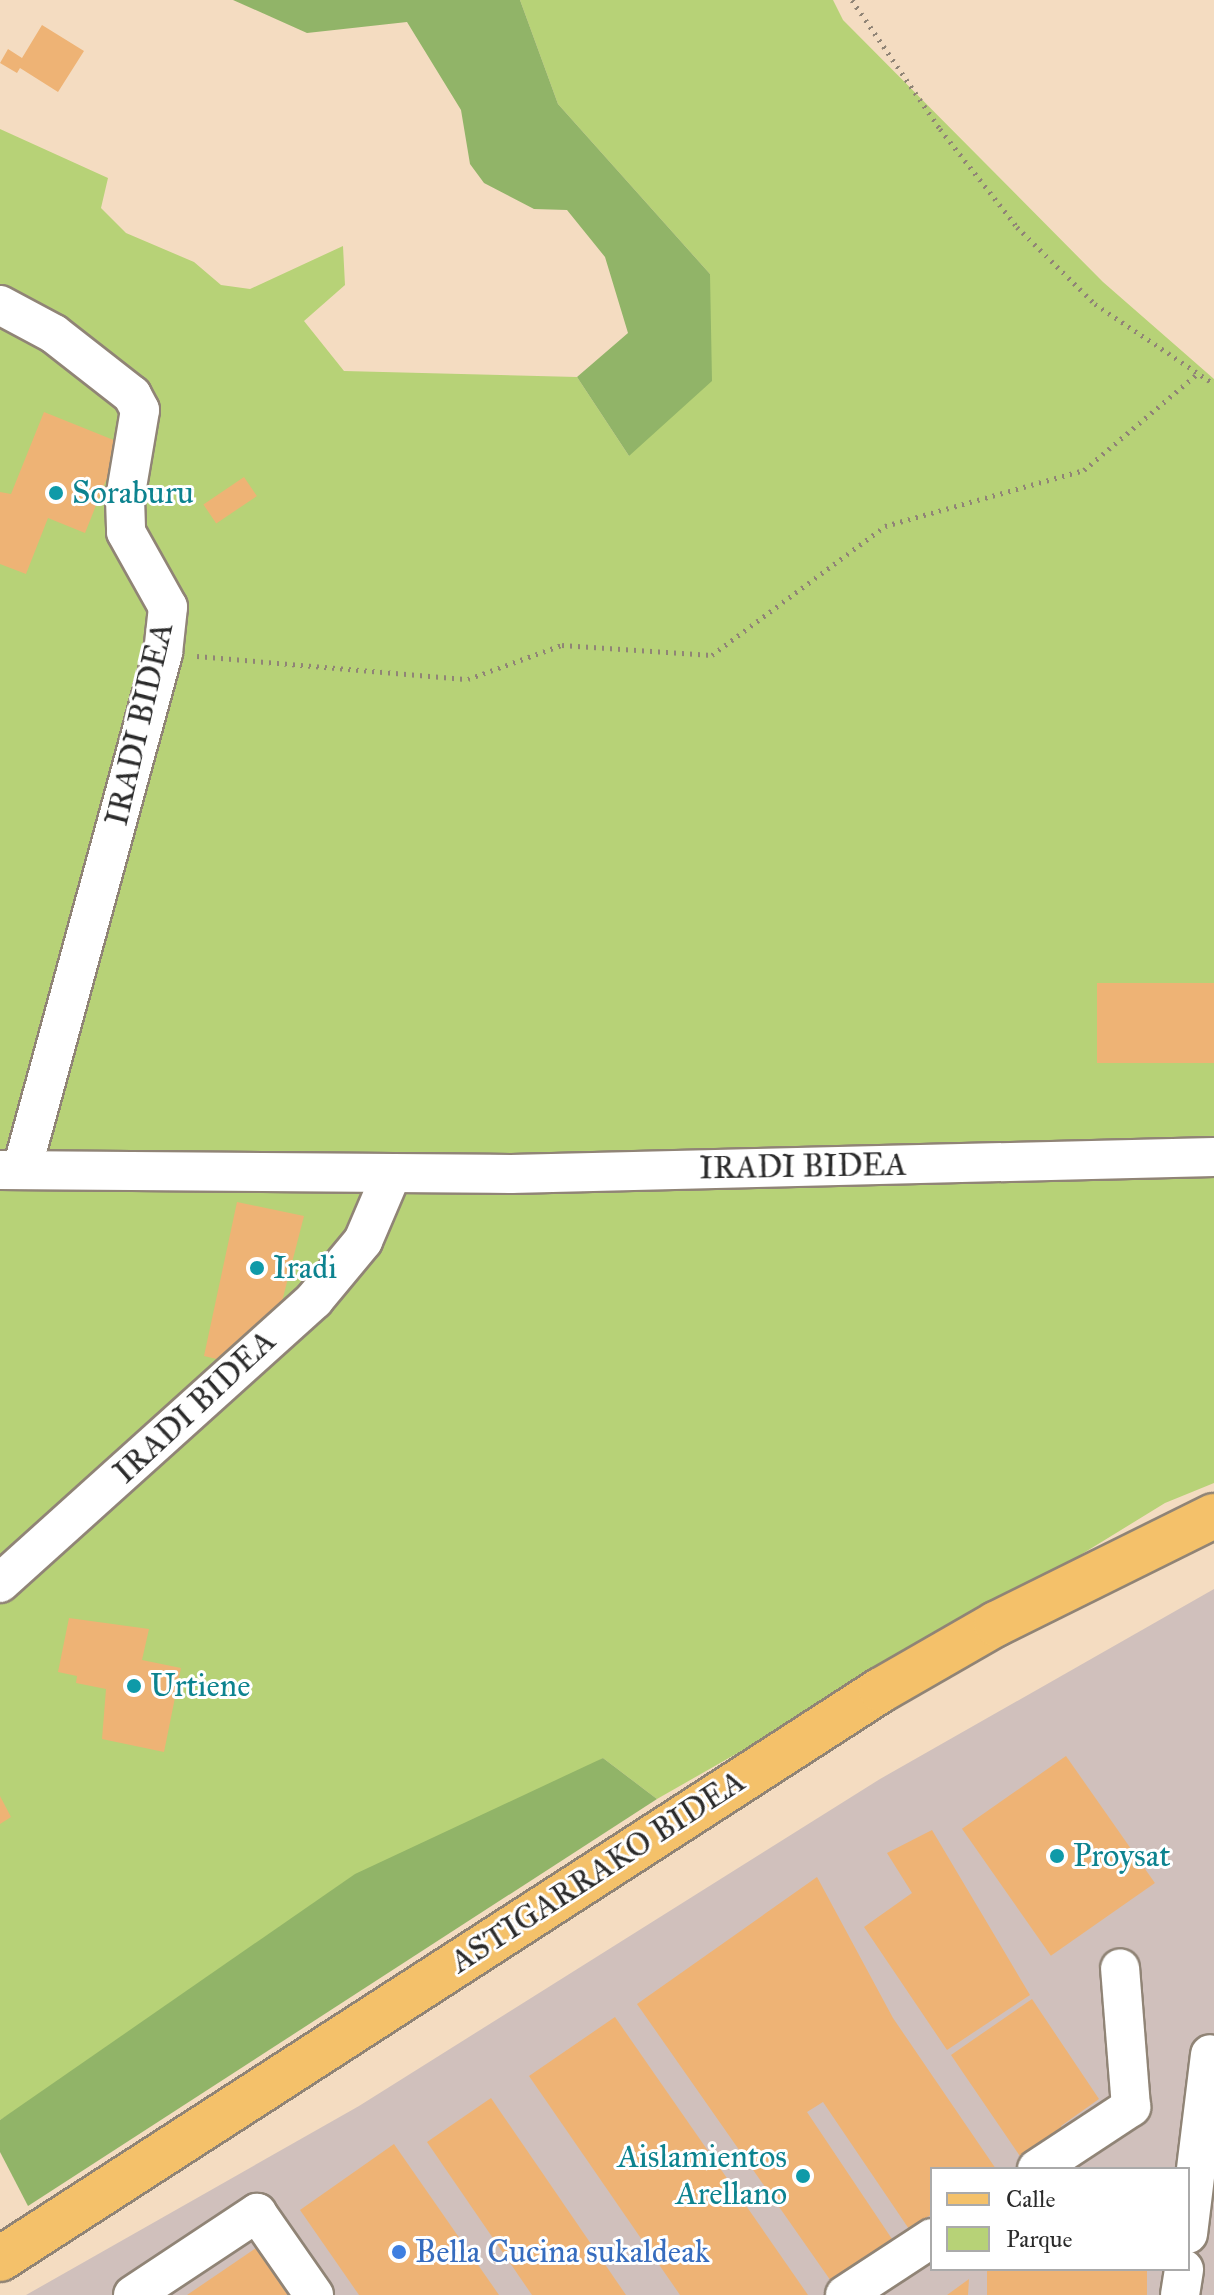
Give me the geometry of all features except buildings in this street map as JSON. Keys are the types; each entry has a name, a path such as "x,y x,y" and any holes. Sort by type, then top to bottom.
{"main road":[{"name":"ASTIGARRAKO BIDEA","path":"0,2259 881,1690 996,1624 1214,1516"}],"street":[{"name":"IRADI BIDEA","path":"0,305 107,370 140,410 125,499 126,532 168,607 163,653 11,1169 392,1173 1214,1157"},
{"name":"IRADI BIDEA","path":"0,1583 314,1300 363,1241 392,1173"},
{"path":"1040,2167 1131,2107 1120,1968"},
{"path":"1190,2218 1210,2054"},
{"path":"133,2295 257,2213 314,2295"},
{"path":"845,2295 930,2239"},
{"path":"1180,2295 1184,2271"}],"path":[{"path":"852,0 940,129 1017,227 1095,304 1196,375 1214,384"},
{"path":"163,653 468,679 562,645 712,655 885,526 1084,470 1196,375"}],"shaded area":[{"path":"1214,1589 1214,2295 26,2295 359,2106 880,1779"}],"green space":[{"path":"233,0 520,0 558,104 710,274 712,381 629,456 577,377 628,333 605,257 567,210 534,209 484,183 470,164 461,110 407,22 307,33"},
{"path":"520,0 833,0 843,20 1103,282 1214,379 1214,1483 1165,1503 1025,1589 657,1799 603,1758 0,2120 0,129 108,178 101,208 126,233 194,262 221,285 250,289 343,246 345,285 304,321 344,371 577,377 629,456 710,274 558,104"},
{"path":"603,1758 657,1799 28,2206 0,2152 0,2120 355,1874"}],"place":[{"name":"Soraburu","path":"56,493"},
{"name":"Iradi","path":"257,1268"},
{"name":"Urtiene","path":"134,1686"},
{"name":"Proysat","path":"1057,1856"},
{"name":"Aislamientos Arellano","path":"803,2176"},
{"name":"Bella Cucina sukaldeak","path":"399,2252"}]}
